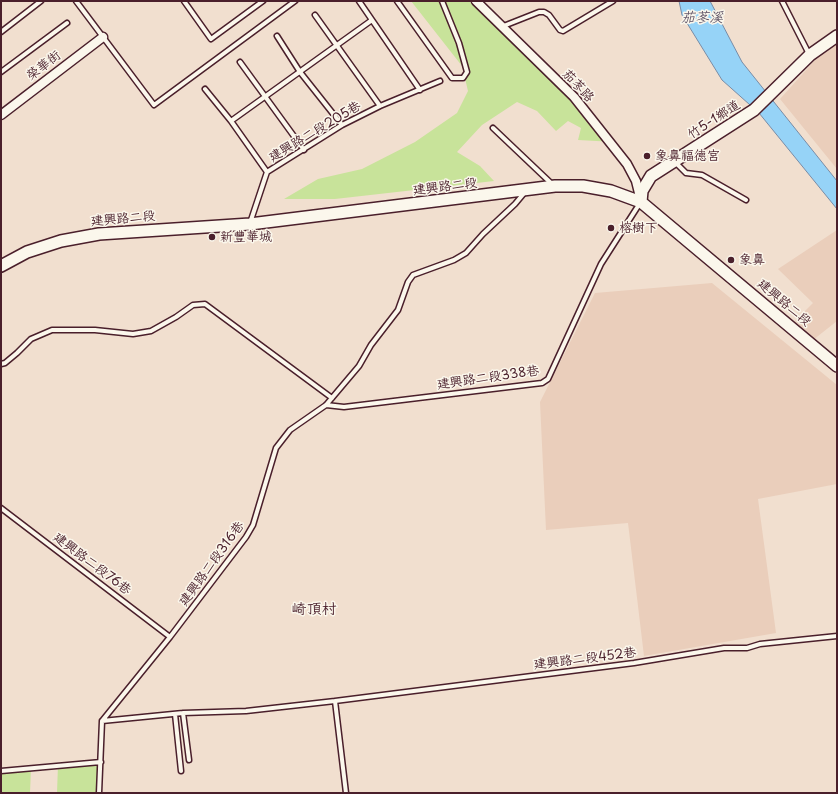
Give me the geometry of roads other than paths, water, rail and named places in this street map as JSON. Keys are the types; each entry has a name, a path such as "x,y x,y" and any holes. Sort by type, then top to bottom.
{"street":[{"name":"茄苳路","path":"476,1 574,97 627,164 636,181 641,202"},
{"path":"810,55 837,36"},
{"name":"榮華街","path":"1,115 103,37"},
{"name":"竹5-1鄉道","path":"641,202 642,191 651,176 754,110 810,55"},
{"name":"建興路二段","path":"1,266 27,252 61,241 92,236 250,224 525,191 555,186 582,186 611,190 641,202 837,366"}],"lane":[{"path":"1,32 41,1"},
{"path":"77,1 154,105 295,1"},
{"path":"184,1 211,39 263,1"},
{"path":"360,1 420,90"},
{"path":"397,1 452,78 463,78 467,72 459,43 442,1"},
{"path":"501,27 539,12 544,12 549,14 560,30 563,31 613,1"},
{"path":"782,1 810,55"},
{"path":"315,16 380,106"},
{"path":"231,121 372,20"},
{"path":"1,72 67,23"},
{"path":"277,36 300,72 342,125"},
{"path":"240,62 304,150"},
{"name":"建興路二段205巷","path":"250,224 267,172 342,125 380,106 440,82"},
{"name":"建興路二段205巷","path":"205,89 231,121 267,172"},
{"path":"493,128 555,186"},
{"path":"674,161 686,173 702,175 746,200"},
{"name":"建興路二段316巷","path":"102,721 170,637 246,537 253,525 276,448 290,430 326,405 359,366 371,345 398,310 408,282 413,275 454,260 466,253 483,234 515,204 525,191"},
{"name":"建興路二段338巷","path":"326,405 344,407 542,383 548,379 601,264 641,202"},
{"path":"1,364 5,363 17,353 31,339 52,330 95,330 133,334 151,331 176,317 193,305 205,304 332,398"},
{"name":"建興路二段76巷","path":"1,508 170,637"},
{"name":"建興路二段452巷","path":"102,721 184,713 246,711 335,701 634,663 724,648 747,648 760,644 837,636"},
{"path":"335,701 346,793"},
{"path":"184,713 189,760"},
{"path":"175,714 181,771"},
{"path":"100,793 102,721"},
{"path":"1,771 101,762"}],"water":[{"name":"茄苳溪","path":"679,1 710,1 742,62 837,181 837,209 759,113 722,80 682,15"}],"place":[{"name":"象鼻福德宮","path":"647,156"},
{"name":"榕樹下","path":"611,228"},
{"name":"新豐華城","path":"212,237"},
{"name":"象鼻","path":"731,260"}],"district":[{"name":"崎頂村","path":"314,610"}]}
